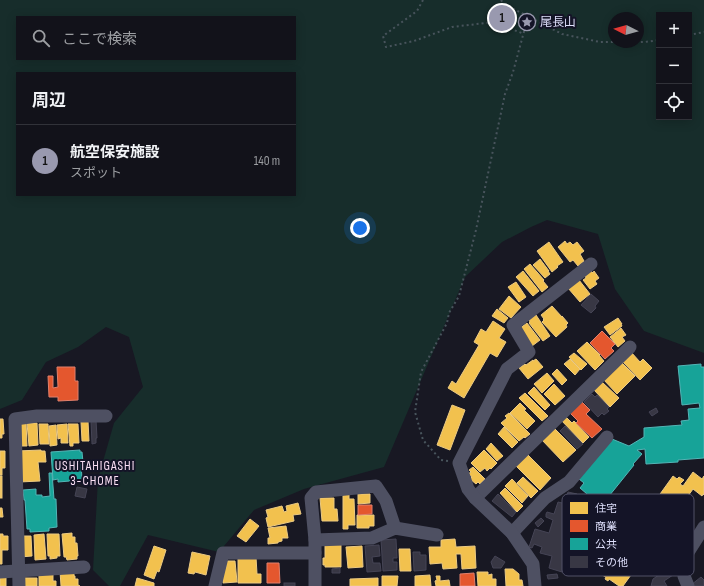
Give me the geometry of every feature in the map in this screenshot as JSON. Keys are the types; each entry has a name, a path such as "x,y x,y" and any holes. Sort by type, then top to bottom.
{"street":[{"path":"535,586 533,564 512,533 475,498 468,489 459,463 507,369 529,352 513,325 591,264"},
{"path":"475,498 630,347"},
{"path":"19,586 15,419 37,416 106,416"},
{"path":"512,533 545,498 569,482 607,437"},
{"path":"316,586 315,547 311,498 316,492 376,486 386,501 395,528"},
{"path":"694,543 704,527"},
{"path":"215,586 223,553 315,547 372,538 395,528 437,536"},
{"path":"0,572 84,567"},
{"path":"684,576 688,586"}],"path":[{"path":"423,0 417,11 384,36 386,47 414,41 452,27 494,22 524,34"},
{"path":"500,0 504,4 562,34 600,42 645,42 656,40"},
{"path":"459,463 441,460 423,440 415,412 420,372 447,323 449,313 459,296 476,230 505,94 513,72 528,17"},
{"path":"692,34 704,32"}],"green space":[{"path":"0,0 704,0 704,353 644,331 615,289 598,234 547,220 502,242 465,277 384,467 304,489 254,510 219,552 148,535 120,586 109,586 93,570 98,479 114,423 143,387 129,337 106,327 78,347 46,362 22,400 0,409"}],"building: 住宅":[{"path":"565,241 567,244 570,242 573,245 577,242 584,251 580,254 584,261 578,266 573,260 570,262 558,247"},
{"path":"549,242 563,262 552,272 537,251"},
{"path":"540,259 550,274 545,278 533,265"},
{"path":"530,264 548,287 542,292 524,269"},
{"path":"523,271 539,291 533,296 516,277"},
{"path":"591,271 593,273 594,271 599,278 595,281 597,284 590,289 583,280"},
{"path":"579,280 590,294 580,302 568,288"},
{"path":"516,282 526,297 519,302 508,287"},
{"path":"509,296 521,307 511,318 499,309"},
{"path":"552,306 568,323 566,325 567,327 556,337 542,322 544,319 541,315"},
{"path":"497,309 508,318 504,323 492,316"},
{"path":"536,315 550,336 543,341 529,323 529,320"},
{"path":"618,318 622,326 610,335 604,327"},
{"path":"493,321 505,329 499,338 506,342 497,357 490,353 464,398 448,388 452,381 456,384 479,345 474,342 481,329 486,332"},
{"path":"527,323 540,340 532,346 519,329"},
{"path":"621,328 626,335 622,337 625,341 618,347 610,337"},
{"path":"587,342 604,361 595,370 577,351"},
{"path":"631,352 640,362 643,359 652,368 640,380 622,361"},
{"path":"574,353 587,364 581,370 569,357"},
{"path":"536,359 543,367 528,379 519,368"},
{"path":"570,359 580,369 575,375 564,364"},
{"path":"621,362 635,376 617,394 603,379"},
{"path":"557,369 567,380 562,385 552,374"},
{"path":"547,373 554,381 542,393 534,384"},
{"path":"602,382 619,398 610,407 594,390"},
{"path":"554,384 565,396 555,405 544,394"},
{"path":"534,387 550,405 545,410 528,393"},
{"path":"525,393 548,416 542,421 519,398"},
{"path":"520,403 526,409 524,410 535,421 527,429 510,413"},
{"path":"452,405 465,410 450,450 437,445"},
{"path":"509,413 530,434 519,441 501,423 507,418 505,416"},
{"path":"564,415 572,423 574,421 589,437 583,443 560,419"},
{"path":"0,419 3,419 4,434 2,434 2,438 0,438"},
{"path":"88,421 89,441 82,441 81,422"},
{"path":"19,422 26,422 27,446 21,446"},
{"path":"27,423 37,423 38,445 29,446"},
{"path":"39,424 48,424 49,444 40,444"},
{"path":"67,424 68,443 61,443 61,438 58,439 57,425"},
{"path":"68,424 78,424 79,443 73,443 73,446 70,446"},
{"path":"56,425 57,445 50,446 49,426"},
{"path":"504,427 518,442 512,448 498,434"},
{"path":"553,427 576,450 563,462 541,439"},
{"path":"491,443 503,456 497,461 486,449"},
{"path":"484,450 497,463 491,469 490,468 487,471 485,468 480,472 471,463"},
{"path":"0,451 5,451 5,468 2,468 2,475 0,475"},
{"path":"17,451 45,451 46,462 38,462 40,481 19,482"},
{"path":"528,455 551,478 540,490 516,466"},
{"path":"473,467 485,479 480,484 478,482 476,484 470,479 472,477 468,474 471,472 469,470"},
{"path":"693,472 702,479 704,476 704,495 703,494 702,496 693,489 689,494 660,494 673,476 677,479 679,477 684,480 680,484 683,486"},
{"path":"0,476 2,476 2,498 0,498"},
{"path":"523,477 538,491 531,498 517,483"},
{"path":"512,479 528,496 522,503 505,486"},
{"path":"505,488 523,506 517,512 500,493"},
{"path":"343,493 349,493 349,499 354,499 355,525 348,525 348,529 343,529"},
{"path":"358,494 370,494 370,503 358,504"},
{"path":"320,498 334,498 334,509 337,509 338,521 322,521"},
{"path":"298,503 301,514 293,515 294,521 268,527 266,510 282,506 284,512 287,511 286,506"},
{"path":"0,508 2,508 3,517 0,517"},
{"path":"357,515 374,515 374,526 369,526 369,528 357,528"},
{"path":"250,519 259,526 246,542 237,536"},
{"path":"286,526 288,538 282,538 282,541 278,543 268,544 268,538 270,538 268,528"},
{"path":"72,533 72,537 75,537 75,543 77,543 78,556 77,559 67,560 66,557 64,557 62,534"},
{"path":"0,534 3,534 3,536 8,536 8,550 2,550 2,564 0,564"},
{"path":"44,534 46,559 35,560 34,535"},
{"path":"47,534 59,534 60,556 57,556 57,558 50,559 50,556 48,556"},
{"path":"20,536 31,536 32,556 20,557"},
{"path":"455,539 456,547 475,546 476,568 462,569 461,554 456,554 457,568 443,569 442,563 430,564 429,547 441,547 441,540"},
{"path":"325,544 341,544 341,567 325,567 325,565 323,565 323,558 325,558"},
{"path":"154,546 166,550 159,572 157,571 154,579 144,575"},
{"path":"362,546 363,567 348,568 346,547"},
{"path":"399,549 410,549 411,571 400,571"},
{"path":"192,552 210,556 206,575 195,572 194,574 188,573"},
{"path":"256,557 257,574 261,574 261,583 238,583 238,558"},
{"path":"226,561 235,561 237,582 223,583 222,568 226,568"},
{"path":"505,569 513,569 519,574 519,580 522,580 523,586 506,586"},
{"path":"74,570 75,579 78,579 78,585 80,586 61,586 60,571"},
{"path":"53,572 53,581 56,581 56,586 39,586 39,573"},
{"path":"477,572 488,572 488,575 492,574 492,579 496,579 496,586 478,586"},
{"path":"430,575 431,586 415,586 415,576"},
{"path":"382,576 398,576 397,586 382,586"},
{"path":"436,576 440,576 440,581 449,580 450,586 436,586"},
{"path":"604,576 630,576 623,586 619,586 609,579 608,581 605,579 606,577"},
{"path":"0,577 6,577 6,586 0,586"},
{"path":"23,578 37,578 37,586 24,586"},
{"path":"137,578 154,583 154,586 135,586"},
{"path":"378,578 378,586 350,586 350,579"}],"building: 商業":[{"path":"602,331 615,344 611,348 614,351 605,359 590,343"},
{"path":"57,367 75,367 75,381 78,381 78,400 58,401 58,397 49,397 48,376 53,376 53,388 58,387"},
{"path":"580,400 590,410 586,414 602,429 592,438 576,423 578,421 570,413"},
{"path":"358,505 372,505 372,514 358,515"},
{"path":"267,563 279,563 280,583 267,583"},
{"path":"474,573 475,586 460,586 460,574"}],"building: 公共":[{"path":"701,364 701,367 704,367 704,458 678,460 678,462 646,464 645,449 637,450 642,454 611,494 587,494 580,488 584,483 579,479 612,439 629,446 644,437 644,428 682,425 681,421 689,420 688,409 700,408 699,403 682,405 678,366"},
{"path":"80,450 80,452 82,452 83,462 81,462 82,480 58,482 58,479 53,480 51,452"},
{"path":"49,473 52,473 54,499 56,499 57,527 49,528 49,531 30,532 30,529 27,529 23,490 36,489 36,495 42,495 42,497 50,496"}],"building: その他":[{"path":"591,294 599,301 595,306 596,308 591,313 581,305"},
{"path":"592,394 595,397 597,395 609,407 607,409 609,411 604,415 602,413 598,417 584,402"},
{"path":"656,408 658,412 652,416 649,412"},
{"path":"96,420 97,438 96,443 92,444 91,421"},
{"path":"565,426 583,444 577,449 560,431"},
{"path":"77,487 87,489 85,498 75,496"},
{"path":"498,494 516,512 512,517 492,501"},
{"path":"558,502 562,503 562,572 549,568 552,556 540,553 542,547 534,544 532,548 529,547 535,529 549,533 553,520 546,517 546,514 547,512 554,514"},
{"path":"541,518 544,521 538,527 535,523"},
{"path":"396,539 397,558 393,558 393,562 397,562 397,570 383,571 381,540"},
{"path":"379,545 380,556 372,557 373,563 380,563 381,571 367,572 365,546"},
{"path":"413,552 420,552 420,555 426,555 426,570 414,571"},
{"path":"495,556 505,562 501,568 493,568 491,562"},
{"path":"340,568 340,573 332,573 332,569"},
{"path":"557,574 558,578 548,579 547,575"},
{"path":"657,576 672,576 664,581 667,586 651,586 653,579"},
{"path":"701,577 704,580 704,586 691,585"},
{"path":"284,583 295,583 295,586 284,586"}],"place":[{"name":"航空保安施設","path":"502,18"},
{"name":"尾長山","path":"527,22"}],"district":[{"name":"USHITAHIGASHI 3-CHOME","path":"95,474"}]}
